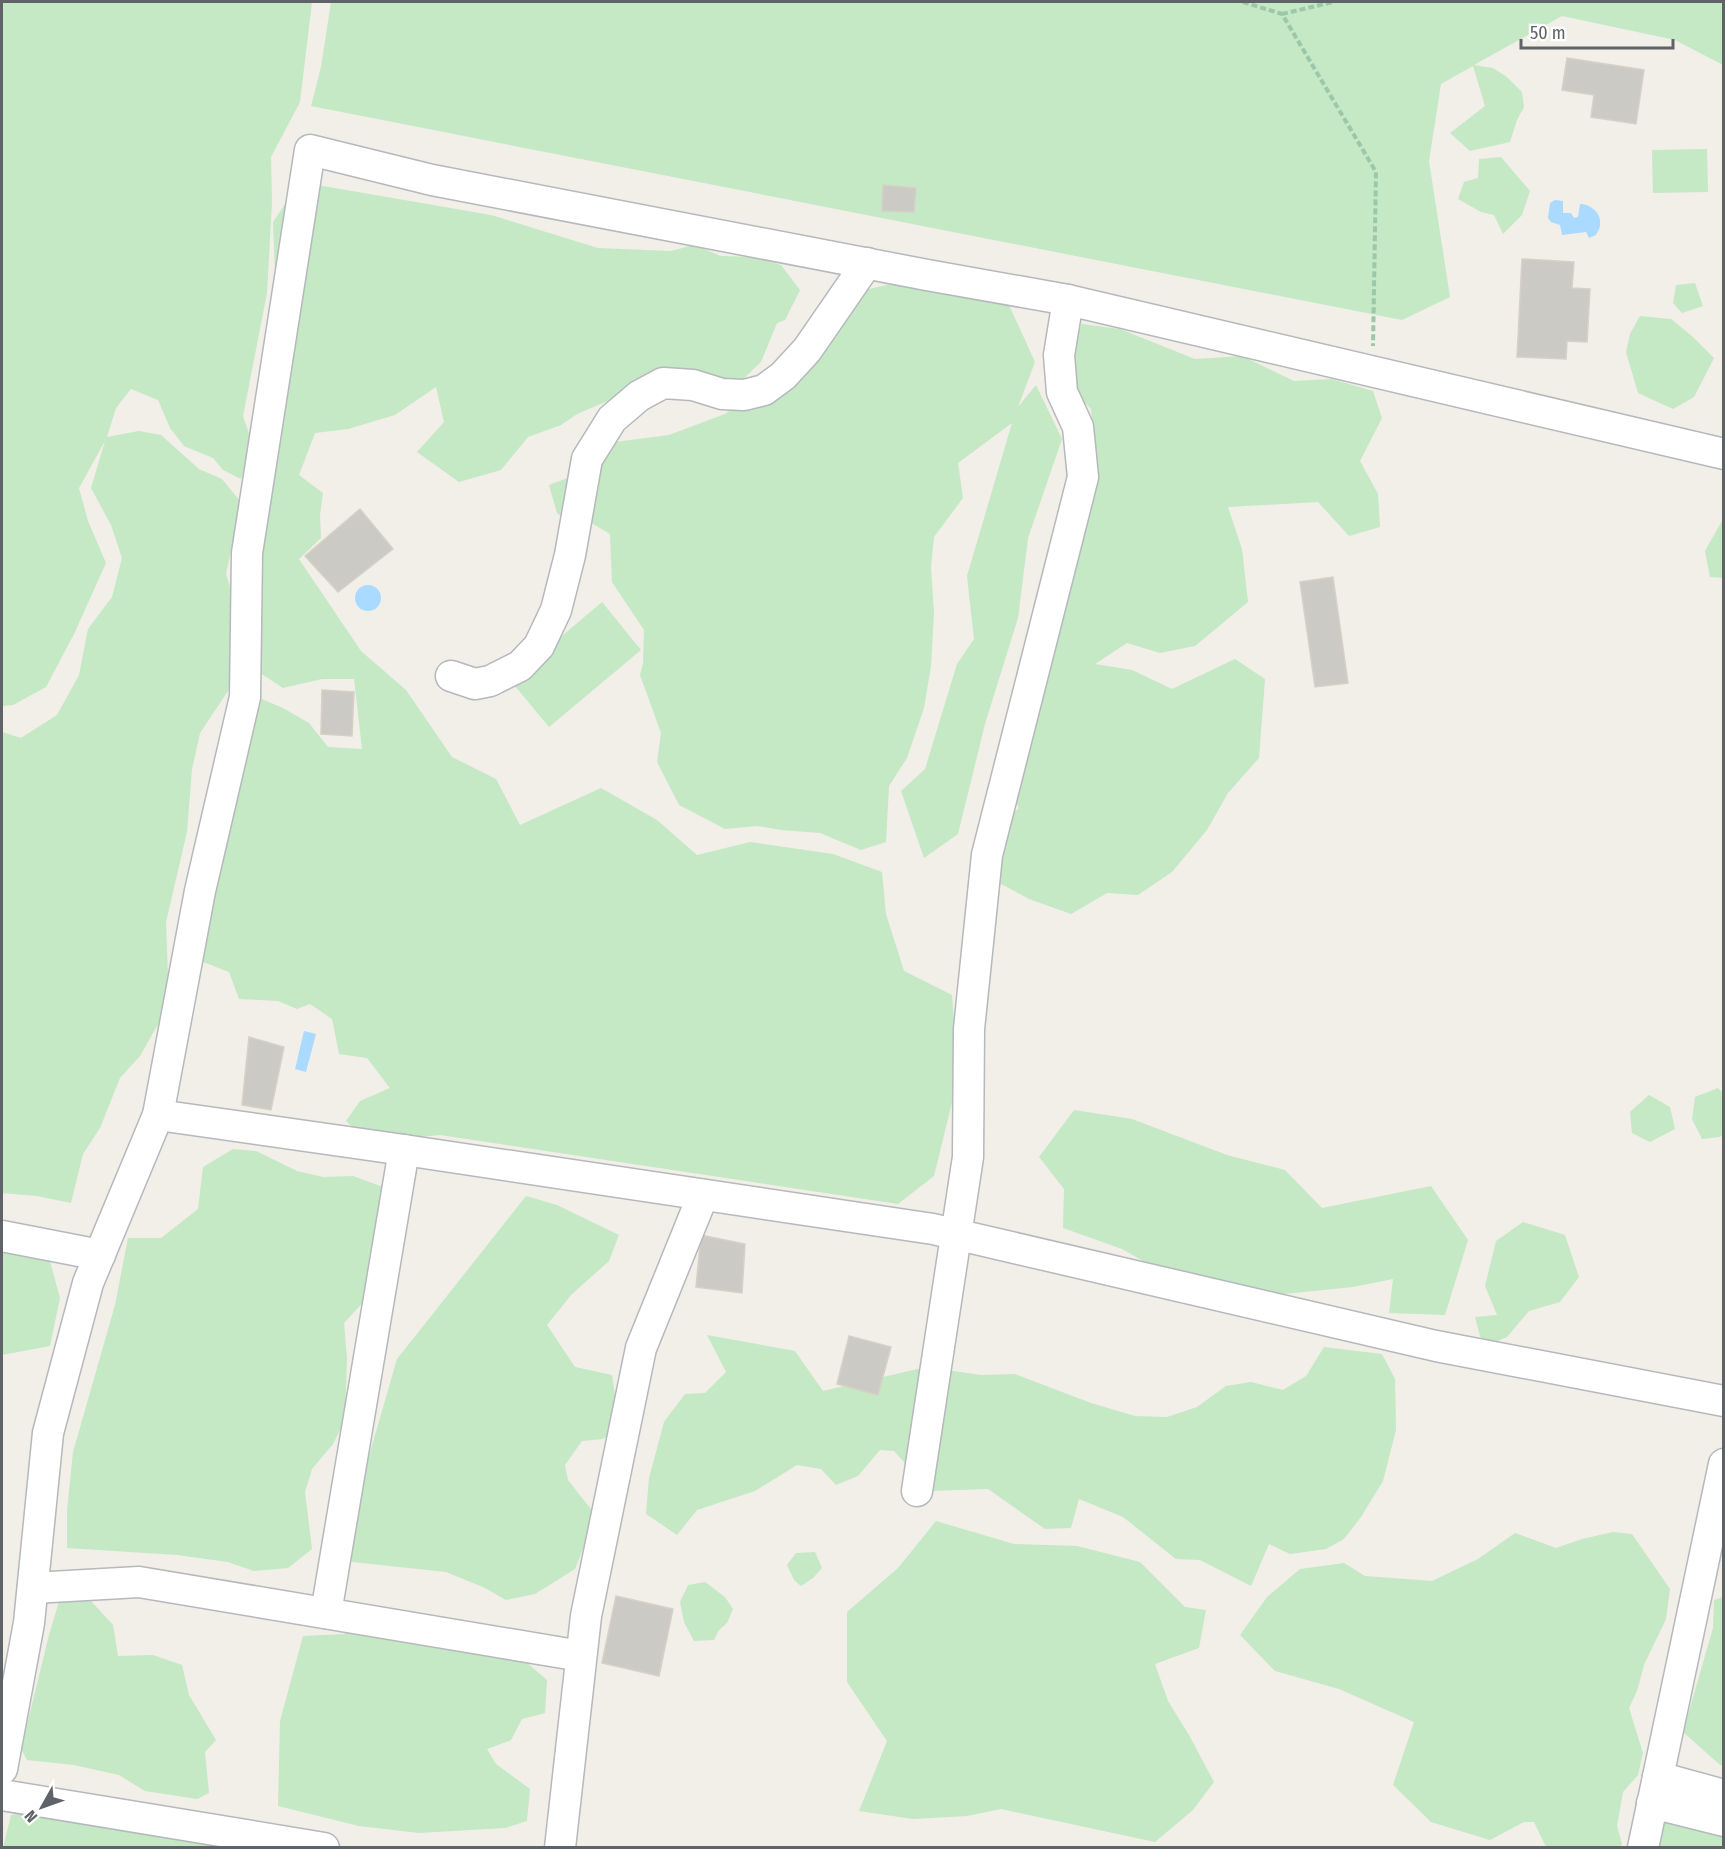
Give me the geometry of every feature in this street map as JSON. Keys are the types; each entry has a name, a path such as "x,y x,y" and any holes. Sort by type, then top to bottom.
{"street":[{"path":"2,1769 29,1623 48,1433 87,1283 158,1115 200,891 245,697 247,554 310,150 432,180 867,264 1068,300 1724,454"},
{"path":"451,676 475,684 490,681 520,666 539,646 559,599 570,555 587,459 612,419 639,396 663,383 693,385 722,394 744,395 764,390 783,376 807,350 867,264"},
{"path":"917,1491 968,1157 969,1029 987,855 1083,477 1078,427 1062,392 1059,355 1068,300"},
{"path":"158,1115 933,1229 1436,1346 1724,1401"},
{"path":"326,1613 404,1150"},
{"path":"560,1848 586,1616 641,1348 703,1195"},
{"path":"2,1236 99,1255"},
{"path":"1643,1848 1724,1464"},
{"path":"33,1588 139,1582 581,1656"},
{"path":"1655,1790 1724,1795"},
{"path":"1655,1790 1724,1821"},
{"path":"2,1795 324,1848"}],"path":[{"path":"1243,2 1282,14 1333,2"},
{"path":"1282,14 1376,172 1373,371"}],"green space":[{"path":"2,2 312,2 300,102 271,157 272,203 267,293 243,416 252,442 241,479 223,470 213,458 184,446 170,428 158,400 131,389 116,408 107,437 139,431 161,435 199,469 222,479 240,501 226,574 236,606 240,643 228,691 200,733 192,769 187,832 166,922 168,976 161,1019 140,1056 120,1078 100,1128 83,1154 71,1203 37,1196 2,1193 2,732 21,738 57,715 79,675 88,629 112,597 122,558 111,525 91,488 105,441 79,488 88,521 106,563 74,634 46,687 13,705 2,706"},
{"path":"331,2 1723,2 1723,65 1675,40 1562,16 1474,65 1493,68 1507,77 1522,92 1524,107 1510,142 1470,151 1450,133 1485,106 1473,66 1441,84 1429,161 1450,297 1402,320 311,106 321,67"},
{"path":"1707,149 1708,192 1653,193 1652,150"},
{"path":"1501,157 1530,191 1522,215 1503,234 1494,215 1481,212 1458,199 1464,182 1478,178 1479,159"},
{"path":"300,182 491,215 598,248 671,251 694,245 721,256 753,257 781,265 800,290 785,320 777,323 761,362 743,379 714,387 685,378 642,377 610,400 577,414 561,425 528,437 501,470 459,482 417,452 444,422 436,387 395,415 348,429 315,433 299,475 323,493 320,515 321,538 299,559 361,651 406,690 452,757 496,779 520,825 601,788 657,820 697,855 750,842 833,854 882,872 886,914 904,971 952,995 958,1078 934,1176 898,1204 440,1135 420,1137 394,1132 379,1134 355,1129 346,1121 360,1101 390,1088 367,1058 339,1054 332,1019 310,1004 297,1009 278,1001 239,999 229,972 198,960 184,916 185,885 252,695 283,708 309,723 328,747 362,749 354,679 322,679 283,688 251,667 268,400 264,343 276,300 273,222"},
{"path":"927,275 1009,305 1035,362 1018,407 1036,385 1062,439 1028,538 1018,618 985,724 958,834 924,858 901,791 925,769 957,664 974,639 967,576 1012,423 958,463 963,498 934,537 931,567 934,613 931,666 924,708 907,758 889,786 886,842 861,850 820,833 757,826 725,829 679,805 657,762 661,733 640,675 643,663 644,630 612,582 610,534 585,519 566,519 557,513 549,485 584,472 607,443 669,435 725,414 758,390 849,294"},
{"path":"1695,283 1703,306 1682,313 1673,303 1676,285"},
{"path":"1640,316 1671,319 1714,358 1694,397 1673,409 1638,393 1626,352 1630,334"},
{"path":"1082,324 1120,329 1195,359 1242,356 1294,381 1332,379 1373,391 1382,418 1360,461 1378,494 1380,527 1349,536 1318,502 1228,507 1242,549 1248,602 1195,646 1160,653 1127,643 1095,664 1132,670 1172,689 1235,659 1265,679 1259,758 1228,793 1207,830 1172,872 1138,895 1107,893 1071,914 1029,899 990,878 998,826 1019,808 1001,777 1036,699 1017,671 1042,611 1042,572 1048,552 1096,458 1091,409 1058,375"},
{"path":"1723,519 1723,578 1710,577 1705,551"},
{"path":"602,602 641,650 549,727 510,680"},
{"path":"1718,1088 1723,1093 1723,1134 1720,1137 1702,1139 1692,1119 1695,1097"},
{"path":"1649,1095 1670,1107 1675,1129 1650,1142 1632,1133 1630,1112"},
{"path":"1074,1110 1132,1119 1227,1155 1285,1170 1322,1208 1431,1186 1468,1240 1445,1315 1389,1313 1393,1279 1353,1287 1274,1295 1197,1291 1122,1249 1063,1228 1064,1189 1039,1157"},
{"path":"233,1149 256,1151 297,1171 323,1177 353,1176 394,1191 369,1296 344,1323 347,1358 345,1420 333,1444 312,1469 305,1492 312,1549 288,1568 254,1571 228,1562 177,1555 67,1548 67,1511 73,1452 115,1305 128,1238 161,1238 198,1209 203,1167"},
{"path":"526,1196 557,1205 619,1235 609,1261 571,1295 547,1325 575,1367 612,1375 616,1403 616,1429 603,1439 582,1441 565,1465 568,1480 594,1513 590,1531 575,1569 535,1594 506,1600 485,1588 446,1572 352,1562 344,1542 397,1359"},
{"path":"1523,1222 1565,1235 1579,1277 1560,1302 1529,1311 1507,1337 1483,1347 1475,1317 1497,1315 1485,1286 1496,1241"},
{"path":"2,1236 46,1247 60,1298 50,1346 2,1355"},
{"path":"707,1335 795,1351 823,1391 926,1367 981,1375 1015,1374 1091,1403 1135,1416 1167,1417 1197,1407 1226,1386 1251,1382 1283,1390 1306,1376 1324,1347 1382,1354 1395,1379 1396,1430 1383,1481 1361,1517 1344,1539 1326,1549 1290,1554 1269,1544 1251,1586 1200,1560 1176,1559 1123,1517 1079,1499 1071,1528 1045,1529 988,1489 930,1491 894,1451 880,1450 858,1476 836,1485 821,1469 797,1465 755,1491 697,1510 677,1535 646,1514 649,1478 664,1422 685,1394 705,1393 726,1372"},
{"path":"936,1521 1014,1544 1077,1546 1140,1562 1185,1607 1206,1610 1199,1648 1155,1664 1168,1701 1214,1782 1193,1810 1155,1842 1001,1809 967,1816 913,1819 859,1811 887,1741 847,1682 847,1612 898,1568"},
{"path":"1613,1532 1632,1534 1670,1589 1666,1619 1644,1665 1637,1691 1629,1708 1643,1753 1638,1775 1623,1792 1617,1826 1622,1844 1620,1847 1546,1847 1534,1822 1524,1822 1490,1840 1431,1822 1393,1785 1414,1722 1339,1689 1275,1671 1240,1635 1267,1597 1300,1569 1344,1563 1365,1576 1432,1581 1478,1559 1515,1533 1556,1548"},
{"path":"815,1552 822,1568 801,1586 794,1580 787,1565 796,1553"},
{"path":"705,1582 725,1597 733,1609 727,1623 719,1630 714,1640 694,1641 684,1622 680,1602 688,1585"},
{"path":"63,1588 90,1600 113,1625 118,1656 153,1655 182,1665 189,1695 216,1740 205,1752 209,1793 197,1799 145,1791 119,1775 74,1765 27,1760 21,1749"},
{"path":"1724,1597 1723,1766 1683,1732 1713,1628 1714,1600"},
{"path":"376,1612 526,1662 547,1680 545,1713 522,1719 511,1740 487,1749 496,1764 530,1789 527,1821 505,1828 419,1833 359,1826 278,1806 280,1721 303,1636 344,1634"},
{"path":"1723,1789 1723,1847 1657,1847 1656,1833 1671,1807"},
{"path":"46,1809 287,1848 3,1848 11,1815"}],"water":[{"path":"1555,200 1563,201 1563,213 1571,213 1574,218 1578,217 1580,204 1594,210 1600,221 1600,228 1596,235 1589,238 1586,232 1562,235 1560,225 1551,222 1548,218 1550,203"},
{"path":"368,585 377,589 381,598 377,607 368,611 359,607 355,598 359,589"},
{"path":"304,1031 316,1034 306,1072 295,1069"}],"building":[{"path":"1567,58 1644,70 1636,124 1591,117 1594,95 1562,90"},
{"path":"883,185 916,188 914,212 882,211"},
{"path":"1522,259 1574,262 1572,288 1590,289 1587,342 1567,341 1566,359 1517,357"},
{"path":"360,509 393,549 338,592 305,556"},
{"path":"1333,577 1348,683 1315,687 1300,582"},
{"path":"322,690 354,692 352,736 321,734"},
{"path":"249,1037 284,1047 271,1110 242,1105"},
{"path":"701,1235 745,1244 742,1293 696,1287"},
{"path":"849,1336 891,1347 878,1395 837,1384"},
{"path":"616,1596 673,1609 659,1676 602,1663"}]}
